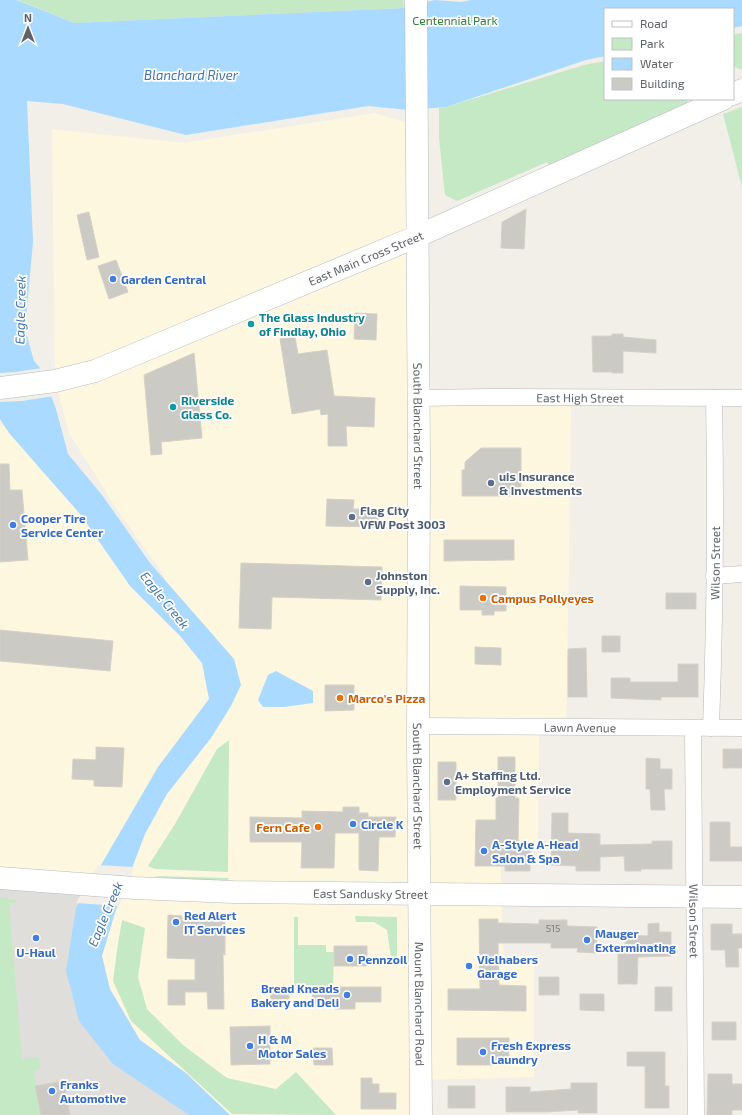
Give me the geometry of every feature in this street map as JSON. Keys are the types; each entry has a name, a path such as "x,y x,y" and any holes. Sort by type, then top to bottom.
{"main road":[{"name":"South Blanchard Street","path":"416,0 418,236 419,894"},
{"name":"East Main Cross Street","path":"0,388 55,382 100,369 418,236 721,100"},
{"name":"East Sandusky Street","path":"0,878 134,888 233,892 742,897"},
{"name":"Mount Blanchard Road","path":"419,894 421,1115"}],"street":[{"name":"East High Street","path":"418,398 742,398"},
{"name":"Wilson Street","path":"711,728 714,627 714,398"},
{"path":"714,576 742,574"},
{"name":"Lawn Avenue","path":"418,726 742,728"},
{"name":"Wilson Street","path":"693,728 696,1115"}],"shaded area":[{"path":"375,113 416,126 418,398 571,397 566,727 539,727 538,841 501,842 501,895 504,959 534,959 534,1077 421,1080 421,1115 208,1115 138,1058 0,879 0,422 198,641 161,571 116,508 69,433 55,381 52,129 183,143"},
{"path":"0,879 115,887 87,956 97,1002 208,1115 0,1115"}],"green space":[{"path":"18,0 403,0 404,8 74,23"},
{"path":"742,33 742,70 734,66 734,35"},
{"path":"604,61 604,100 688,100 687,103 676,111 550,167 547,162 457,201 445,195 439,138 439,108 584,65"},
{"path":"742,107 742,187 723,114"},
{"path":"229,740 228,872 155,869 148,866 175,824 217,749"},
{"path":"154,876 229,878 227,881 174,880"},
{"path":"0,898 16,899 16,903 9,903 22,1059 39,1057 40,1068 34,1072 41,1115 0,1115"},
{"path":"355,916 397,917 397,959 391,957 387,930 374,922 356,922"},
{"path":"294,917 298,917 298,945 326,945 326,952 334,952 333,987 294,987"},
{"path":"122,920 145,928 138,977 147,1009 183,1045 227,1078 276,1089 296,1072 336,1115 232,1114 131,1021 113,981"}],"water":[{"name":"Blanchard River","path":"0,0 17,0 74,23 404,8 434,0 461,2 471,0 742,0 742,26 734,28 734,8 604,8 604,56 586,60 446,107 409,110 368,106 186,135 63,104 27,101 33,242 25,329 34,361 41,369 56,409 68,454 102,495 150,563 234,659 241,685 231,706 211,738 167,794 145,834 115,913 102,956 110,989 140,1040 186,1073 230,1115 189,1115 113,1064 79,1021 66,971 76,908 158,767 209,699 202,663 180,636 130,586 80,514 9,433 0,419"},
{"path":"276,671 313,691 313,703 284,707 263,707 258,700 268,675"}],"pier":[{"path":"43,368 54,396 22,401 0,402 0,373"},
{"path":"98,865 134,867 119,906 76,903"}],"building":[{"path":"526,209 524,249 501,248 502,222"},
{"path":"89,212 99,257 87,260 77,215"},
{"name":"Garden Central","path":"116,260 128,292 109,299 98,266"},
{"path":"355,313 377,314 376,340 354,339"},
{"path":"612,334 623,334 623,337 656,340 656,353 623,351 623,373 593,372 592,336 612,336"},
{"path":"295,337 298,354 327,350 334,396 375,398 374,427 346,426 347,446 328,446 328,414 321,415 320,409 292,414 280,339"},
{"name":"Riverside Glass Co.","path":"194,353 202,438 161,442 162,454 151,455 144,375"},
{"name":"uis Insurance & Investments","path":"481,448 521,448 521,496 462,496 462,470 465,470 465,462"},
{"name":"Cooper Tire Service Center","path":"0,464 9,464 10,490 22,490 28,560 0,562"},
{"name":"Flag City VFW Post 3003","path":"327,499 354,500 353,509 379,509 379,527 326,526"},
{"path":"444,540 514,540 514,560 444,561"},
{"path":"241,563 382,567 381,600 272,597 271,629 239,628"},
{"name":"Campus Pollyeyes","path":"460,586 506,587 506,611 494,611 494,615 482,615 482,610 460,610"},
{"path":"666,593 696,593 696,609 666,609"},
{"path":"0,630 113,641 110,671 0,661"},
{"path":"602,636 620,636 620,652 602,652"},
{"path":"475,647 501,648 501,665 475,664"},
{"path":"586,648 587,697 568,697 568,649"},
{"path":"678,664 698,664 698,697 661,697 661,700 611,698 611,678 630,678 630,682 678,682"},
{"name":"Marco's Pizza","path":"325,685 354,685 354,710 325,711"},
{"path":"96,747 124,748 122,787 94,786 94,780 72,779 73,759 96,760"},
{"path":"723,749 742,749 742,768 723,768"},
{"path":"498,757 515,757 515,798 519,798 518,845 530,845 530,871 505,871 505,866 475,866 476,820 496,820 496,798 498,798"},
{"path":"646,758 660,759 660,769 672,769 672,789 664,789 665,810 651,810 650,789 646,789"},
{"path":"438,762 456,762 456,800 438,800"},
{"path":"343,807 359,807 359,813 368,813 368,817 396,817 395,837 379,837 378,871 359,870 359,833 335,833 334,868 301,868 302,842 250,842 250,817 302,818 302,811 343,812"},
{"path":"552,813 568,813 568,833 600,834 600,845 652,844 652,841 672,841 672,869 641,869 641,871 625,871 624,856 600,857 600,871 576,871 576,866 551,865"},
{"path":"710,822 730,822 730,847 742,847 742,861 710,861"},
{"path":"168,915 182,916 182,921 225,921 225,955 223,954 224,1009 208,1009 207,992 185,992 185,1005 168,1005 168,980 195,980 195,959 167,958"},
{"path":"479,919 498,919 498,923 539,924 539,920 567,920 567,926 597,927 596,953 577,952 578,948 551,948 551,943 498,943 499,985 526,986 526,1011 448,1010 448,989 480,989"},
{"path":"659,923 659,932 671,932 671,956 638,957 637,984 618,984 618,945 625,945 625,935 648,936 648,924"},
{"path":"711,924 732,924 732,934 742,934 742,948 738,948 739,967 726,967 725,950 711,950"},
{"name":"Pennzoil","path":"334,946 367,946 367,966 334,966"},
{"path":"539,977 559,977 559,995 539,995"},
{"path":"270,987 289,987 289,1001 271,1001"},
{"name":"Bread Kneads Bakery and Deli","path":"313,987 381,987 381,1002 355,1002 355,1009 335,1009 335,1003 312,1003"},
{"path":"655,987 672,987 672,1011 655,1011"},
{"path":"580,994 604,994 604,1011 580,1010"},
{"path":"712,1022 736,1022 736,1040 712,1040"},
{"name":"H & M Motor Sales","path":"270,1026 270,1064 231,1065 230,1027"},
{"name":"Fresh Express Laundry","path":"457,1038 509,1038 509,1065 457,1065"},
{"path":"313,1048 332,1048 333,1065 314,1065"},
{"path":"627,1052 665,1052 665,1086 669,1086 669,1108 645,1108 645,1066 627,1066"},
{"path":"708,1074 732,1074 732,1084 742,1084 742,1110 732,1110 732,1115 707,1115"},
{"path":"361,1078 372,1078 372,1084 379,1084 379,1093 396,1093 396,1109 361,1109"},
{"path":"64,1081 70,1115 41,1115 35,1086"},
{"path":"571,1083 597,1083 597,1113 578,1113 578,1110 506,1112 506,1087 530,1087 530,1092 571,1089"},
{"path":"448,1086 475,1086 475,1108 448,1108"}],"place":[{"name":"Garden Central","path":"113,279"},
{"name":"The Glass Industry of Findlay, Ohio","path":"251,324"},
{"name":"Riverside Glass Co.","path":"173,407"},
{"name":"uis Insurance & Investments","path":"491,483"},
{"name":"Flag City VFW Post 3003","path":"352,517"},
{"name":"Cooper Tire Service Center","path":"13,525"},
{"name":"Johnston Supply, Inc.","path":"368,582"},
{"name":"Campus Pollyeyes","path":"483,598"},
{"name":"Marco's Pizza","path":"340,698"},
{"name":"A+ Staffing Ltd. Employment Service","path":"447,782"},
{"name":"Circle K","path":"353,824"},
{"name":"Fern Cafe","path":"318,827"},
{"name":"A-Style A-Head Salon & Spa","path":"484,851"},
{"name":"Red Alert IT Services","path":"176,922"},
{"name":"U-Haul","path":"36,938"},
{"name":"Mauger Exterminating","path":"587,940"},
{"name":"Pennzoil","path":"350,959"},
{"name":"Vielhabers Garage","path":"469,966"},
{"name":"Bread Kneads Bakery and Deli","path":"347,995"},
{"name":"H & M Motor Sales","path":"250,1046"},
{"name":"Fresh Express Laundry","path":"483,1052"},
{"name":"Franks Automotive","path":"52,1091"}],"park label":[{"name":"Centennial Park","path":"455,20"}],"water label":[{"name":"Eagle Creek","path":"20,310"},
{"name":"Eagle Creek","path":"165,600"},
{"name":"Eagle Creek","path":"105,914"}]}
